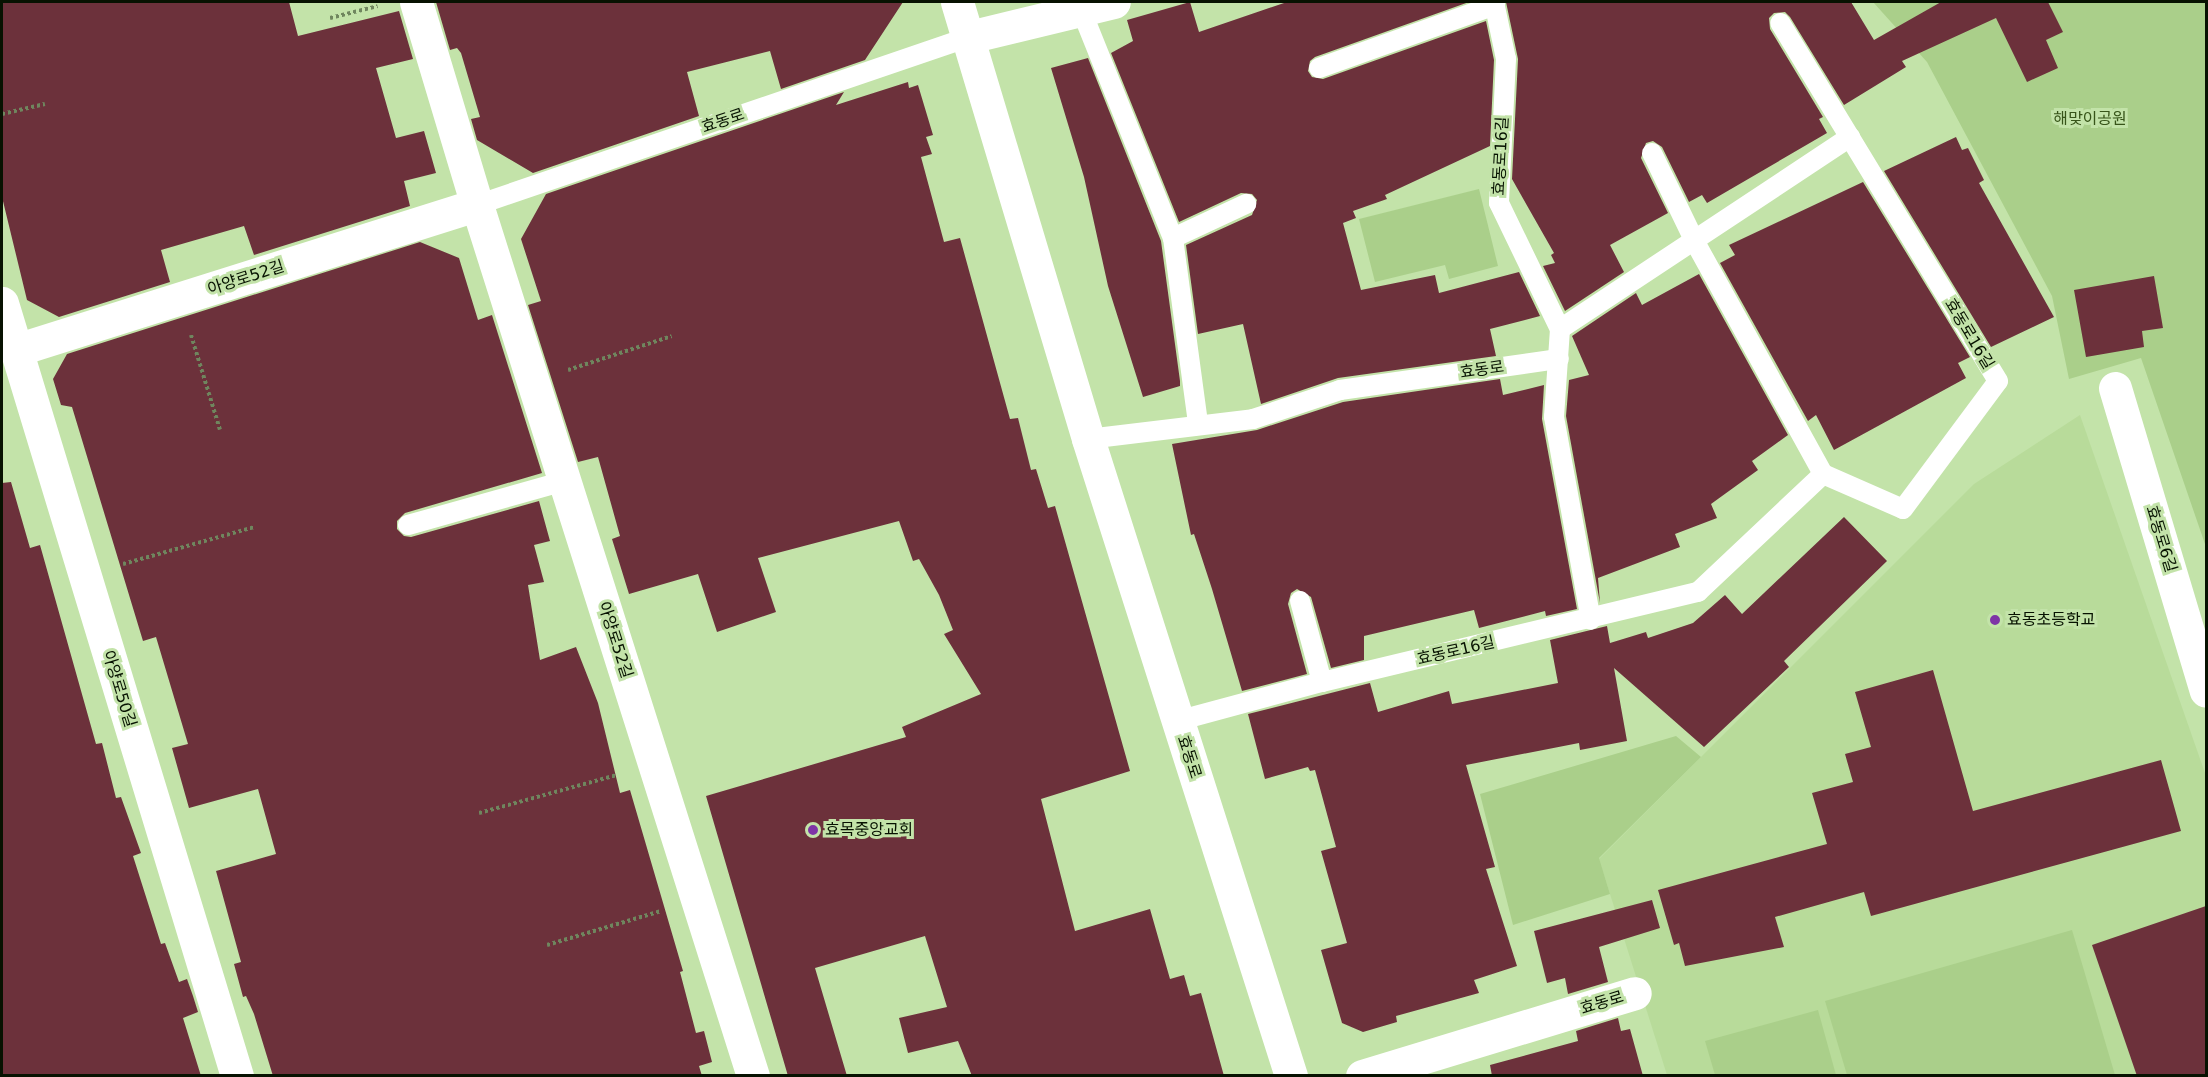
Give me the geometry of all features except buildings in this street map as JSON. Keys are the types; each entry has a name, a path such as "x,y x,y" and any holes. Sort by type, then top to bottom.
{"street":[{"name":"아양로52길","path":"416,2 477,205 753,1076"},
{"name":"효동로","path":"957,2 1088,439 1291,1076"},
{"path":"969,37 1082,12 1114,2"},
{"name":"아양로52길","path":"16,350 477,205"},
{"name":"아양로50길","path":"2,303 237,1076"},
{"name":"효동로6길","path":"2115,388 2206,691"},
{"name":"효동로","path":"1362,1076 1635,993"}],"lane":[{"name":"효동로16길","path":"1319,68 1494,3 1506,59 1499,203 1560,330 1554,417 1591,620"},
{"path":"1082,12 1173,238 1198,423"},
{"name":"효동로16길","path":"1178,722 1322,682 1591,620 1698,592 1823,474 1903,510 1998,381 1780,23"},
{"name":"효동로","path":"477,205 969,37"},
{"path":"1560,330 1695,242 1850,136"},
{"path":"1652,153 1695,242 1823,474"},
{"path":"1173,238 1246,204"},
{"name":"효동로","path":"1088,439 1198,423 1253,419 1340,390 1559,359"},
{"path":"408,525 565,481"},
{"path":"1300,601 1322,682"}],"path":[{"path":"330,18 384,4"},
{"path":"2,114 45,104"},
{"path":"180,300 220,430"},
{"path":"533,381 672,336"},
{"path":"84,574 255,527"},
{"path":"479,813 655,765"},
{"path":"547,945 698,900"}],"shaded area":[{"name":"효동초등학교","path":"2080,415 2206,776 2206,1075 1667,1075 1599,859 1974,484"}],"green space":[{"name":"해맞이공원","path":"1873,2 2206,2 2206,547 2141,358 2069,379 2052,296 1927,62"},
{"path":"1479,189 1498,266 1449,279 1445,265 1375,282 1359,219"},
{"path":"1676,736 1701,757 1599,858 1610,894 1513,925 1480,794"},
{"path":"2072,930 2115,1075 1847,1075 1825,1001"},
{"path":"1818,1010 1836,1075 1715,1075 1705,1041"}],"place":[{"name":"효동초등학교","path":"1995,620"},
{"name":"효목중앙교회","path":"813,830"}]}
